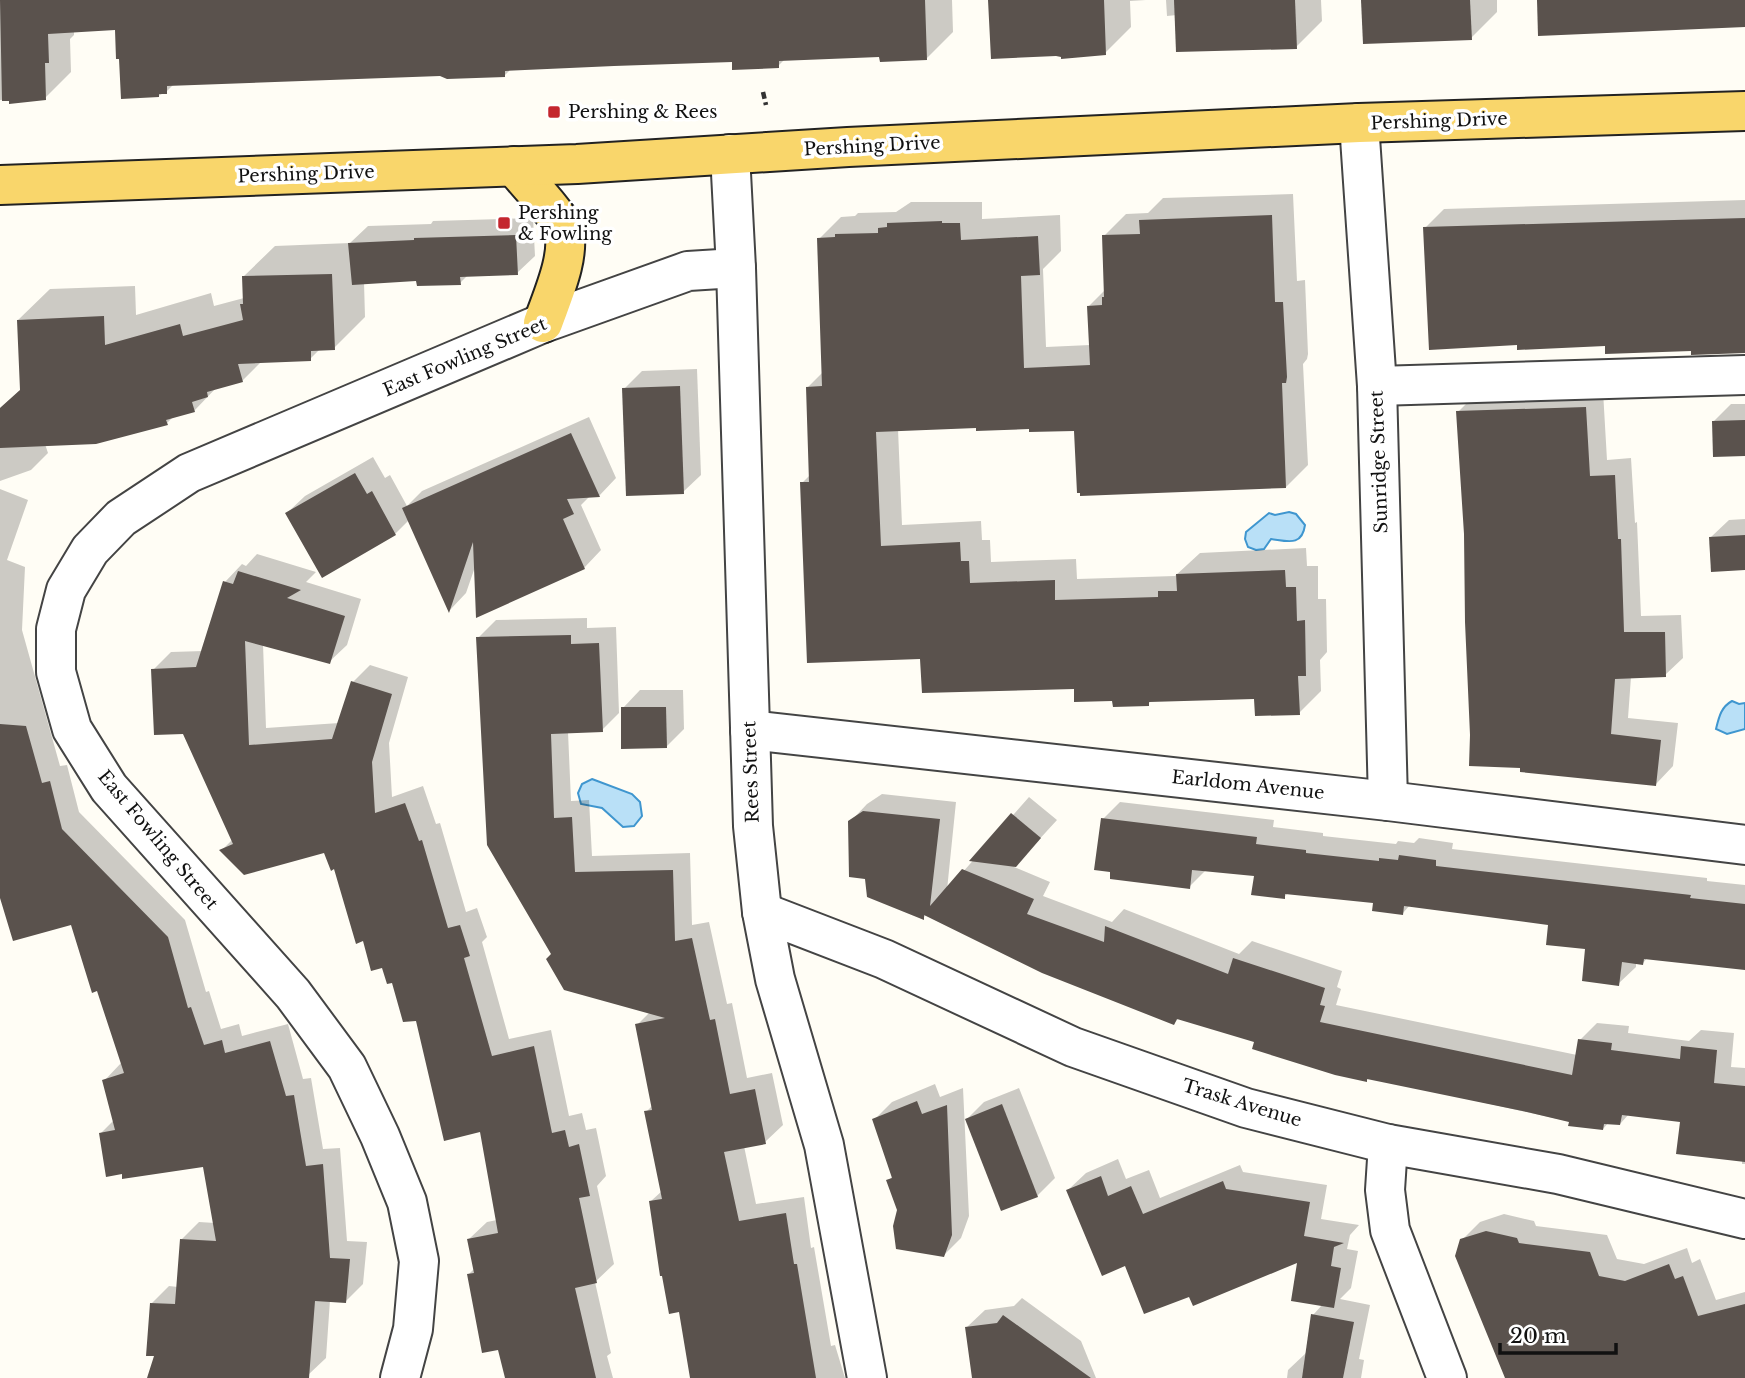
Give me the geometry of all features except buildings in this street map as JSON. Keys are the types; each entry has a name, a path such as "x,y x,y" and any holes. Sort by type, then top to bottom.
{"main road":[{"name":"Pershing Drive","path":"0,185 514,166 1359,123 1745,111"},
{"path":"514,166 562,225 565,252 543,323"}],"street":[{"name":"Sunridge Street","path":"1359,123 1377,386 1388,801"},
{"name":"Rees Street","path":"730,154 753,826 762,912 775,979 824,1145 867,1378"},
{"name":"East Fowling Street","path":"400,1378 413,1329 419,1261 407,1202 380,1136 347,1067 293,994 109,788 72,729 57,672 57,629 66,590 90,550 121,518 189,473 543,323 688,271 736,268"},
{"path":"1377,386 1745,375"},
{"name":"Earldom Avenue","path":"750,730 1388,801 1745,845"},
{"name":"Trask Avenue","path":"762,912 884,959 1073,1047 1246,1108 1388,1144 1558,1174 1745,1219"},
{"path":"1388,1144 1385,1190 1390,1230 1447,1378"}],"path":[{"path":"763,92 766,105"}],"water":[{"path":"1289,512 1296,514 1305,525 1301,537 1293,541 1271,539 1264,549 1248,547 1246,532 1269,513 1275,515"},
{"path":"1732,701 1745,703 1745,729 1727,734 1716,729 1723,709"},
{"path":"592,779 632,794 640,802 642,816 634,826 623,827 602,808 581,804 578,793 582,784"}],"place":[{"name":"Pershing & Rees","path":"554,112"},
{"name":"Pershing & Fowling","path":"504,223"}]}
